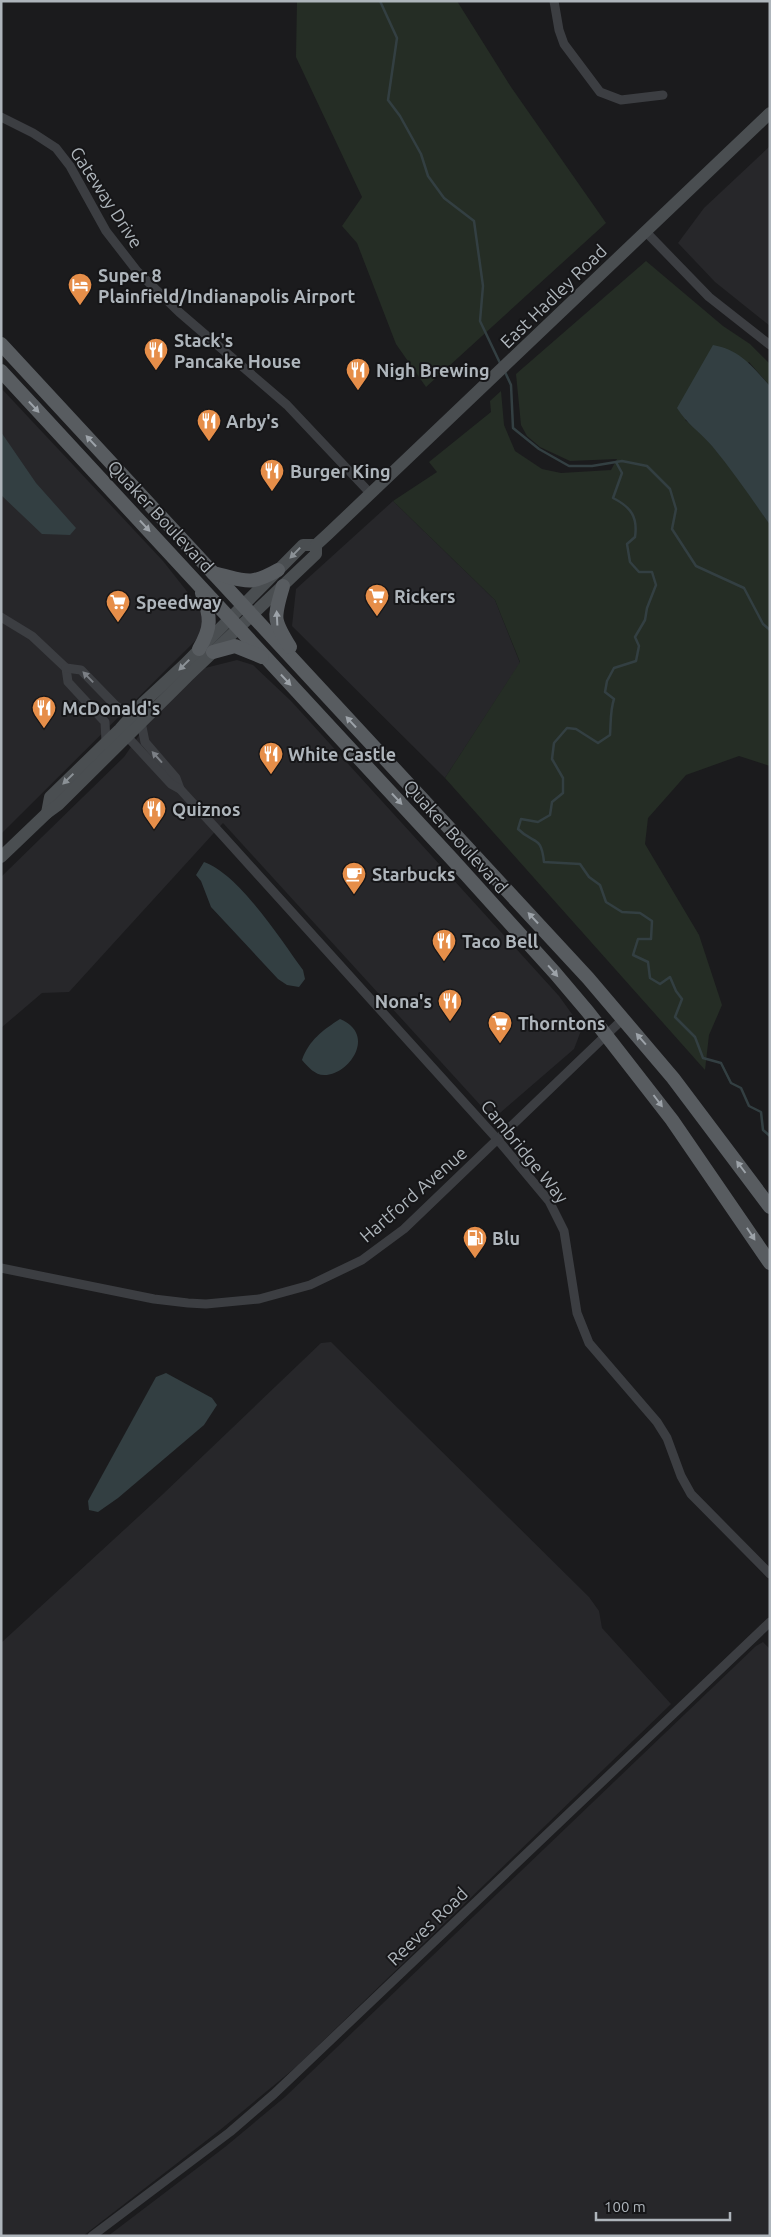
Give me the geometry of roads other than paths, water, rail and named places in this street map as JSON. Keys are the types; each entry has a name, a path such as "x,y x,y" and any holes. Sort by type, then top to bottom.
{"main road":[{"name":"Quaker Boulevard","path":"1,344 624,1018 701,1114 770,1207"},
{"name":"Quaker Boulevard","path":"1,371 525,939 606,1035 672,1120 770,1263"},
{"path":"213,573 248,582 260,580 278,570"},
{"path":"199,585 207,605 210,625 209,633 199,649"},
{"path":"284,586 275,612 276,625 308,676"},
{"path":"213,652 235,646 268,660"}],"street":[{"path":"554,1 559,30 564,44 600,92 621,100 663,96"},
{"name":"East Hadley Road","path":"1,857 47,813 58,805 199,649 234,623 252,616 284,586 316,554 316,546 370,493 770,113"},
{"name":"Gateway Drive","path":"1,117 33,133 56,148 70,166 106,231 137,271 179,312 287,405 370,493"},
{"path":"646,232 709,297 770,345"},
{"name":"East Hadley Road","path":"138,717 213,652 234,623 243,605 303,545 316,546"},
{"path":"1,617 32,636 66,668 81,670 116,706 138,717"},
{"path":"66,668 68,682 105,722 106,742"},
{"name":"Cambridge Way","path":"138,717 145,742 176,778 180,789"},
{"name":"East Hadley Road","path":"47,813 50,797 106,742 124,733"},
{"name":"Cambridge Way","path":"124,733 171,784 180,789 498,1140 549,1201 560,1221 568,1248 577,1313 589,1343 657,1422 691,1494 770,1574"},
{"name":"Hartford Avenue","path":"1,1268 154,1299 188,1303 244,1301 293,1291 341,1272 392,1240 624,1018"},
{"name":"Reeves Road","path":"92,2236 230,2132 274,2094 770,1622"}],"waterway":[{"path":"380,1 397,38 388,100 400,116 421,154 428,176 444,198 474,221 483,286 480,321 500,363"},
{"path":"505,372 511,385 513,428 539,449 569,466 592,466 622,461 647,466 670,489 676,509 672,529 696,566 744,588 763,624 770,630"},
{"path":"616,462 622,473 613,498 632,513 636,530 635,537 627,544 630,562 639,572 652,572 656,585 647,608 645,620 635,637 639,646 636,661 614,668 607,681 605,692 614,699 611,712 610,735 598,743 576,729 567,728 554,743 552,759 563,778 563,793 552,802 550,815 538,822 521,819 518,829 539,843 544,862 580,864 589,877 600,885 606,902 622,912 640,913 652,921 651,939 638,939 633,955 648,962 650,978 660,984 670,977 682,999 675,1017 695,1037 703,1058 721,1063 731,1083 741,1088 749,1106 761,1112 763,1130 770,1136"}],"place":[{"name":"Super 8 Plainfield/Indianapolis Airport","path":"80,306"},
{"name":"Stack's Pancake House","path":"156,371"},
{"name":"Nigh Brewing","path":"358,391"},
{"name":"Arby's","path":"209,442"},
{"name":"Burger King","path":"272,492"},
{"name":"Rickers","path":"377,617"},
{"name":"Speedway","path":"118,623"},
{"name":"McDonald's","path":"44,729"},
{"name":"White Castle","path":"271,775"},
{"name":"Quiznos","path":"154,830"},
{"name":"Starbucks","path":"354,895"},
{"name":"Taco Bell","path":"444,962"},
{"name":"Nona's","path":"450,1022"},
{"name":"Thorntons","path":"500,1044"},
{"name":"Blu","path":"475,1259"}]}
